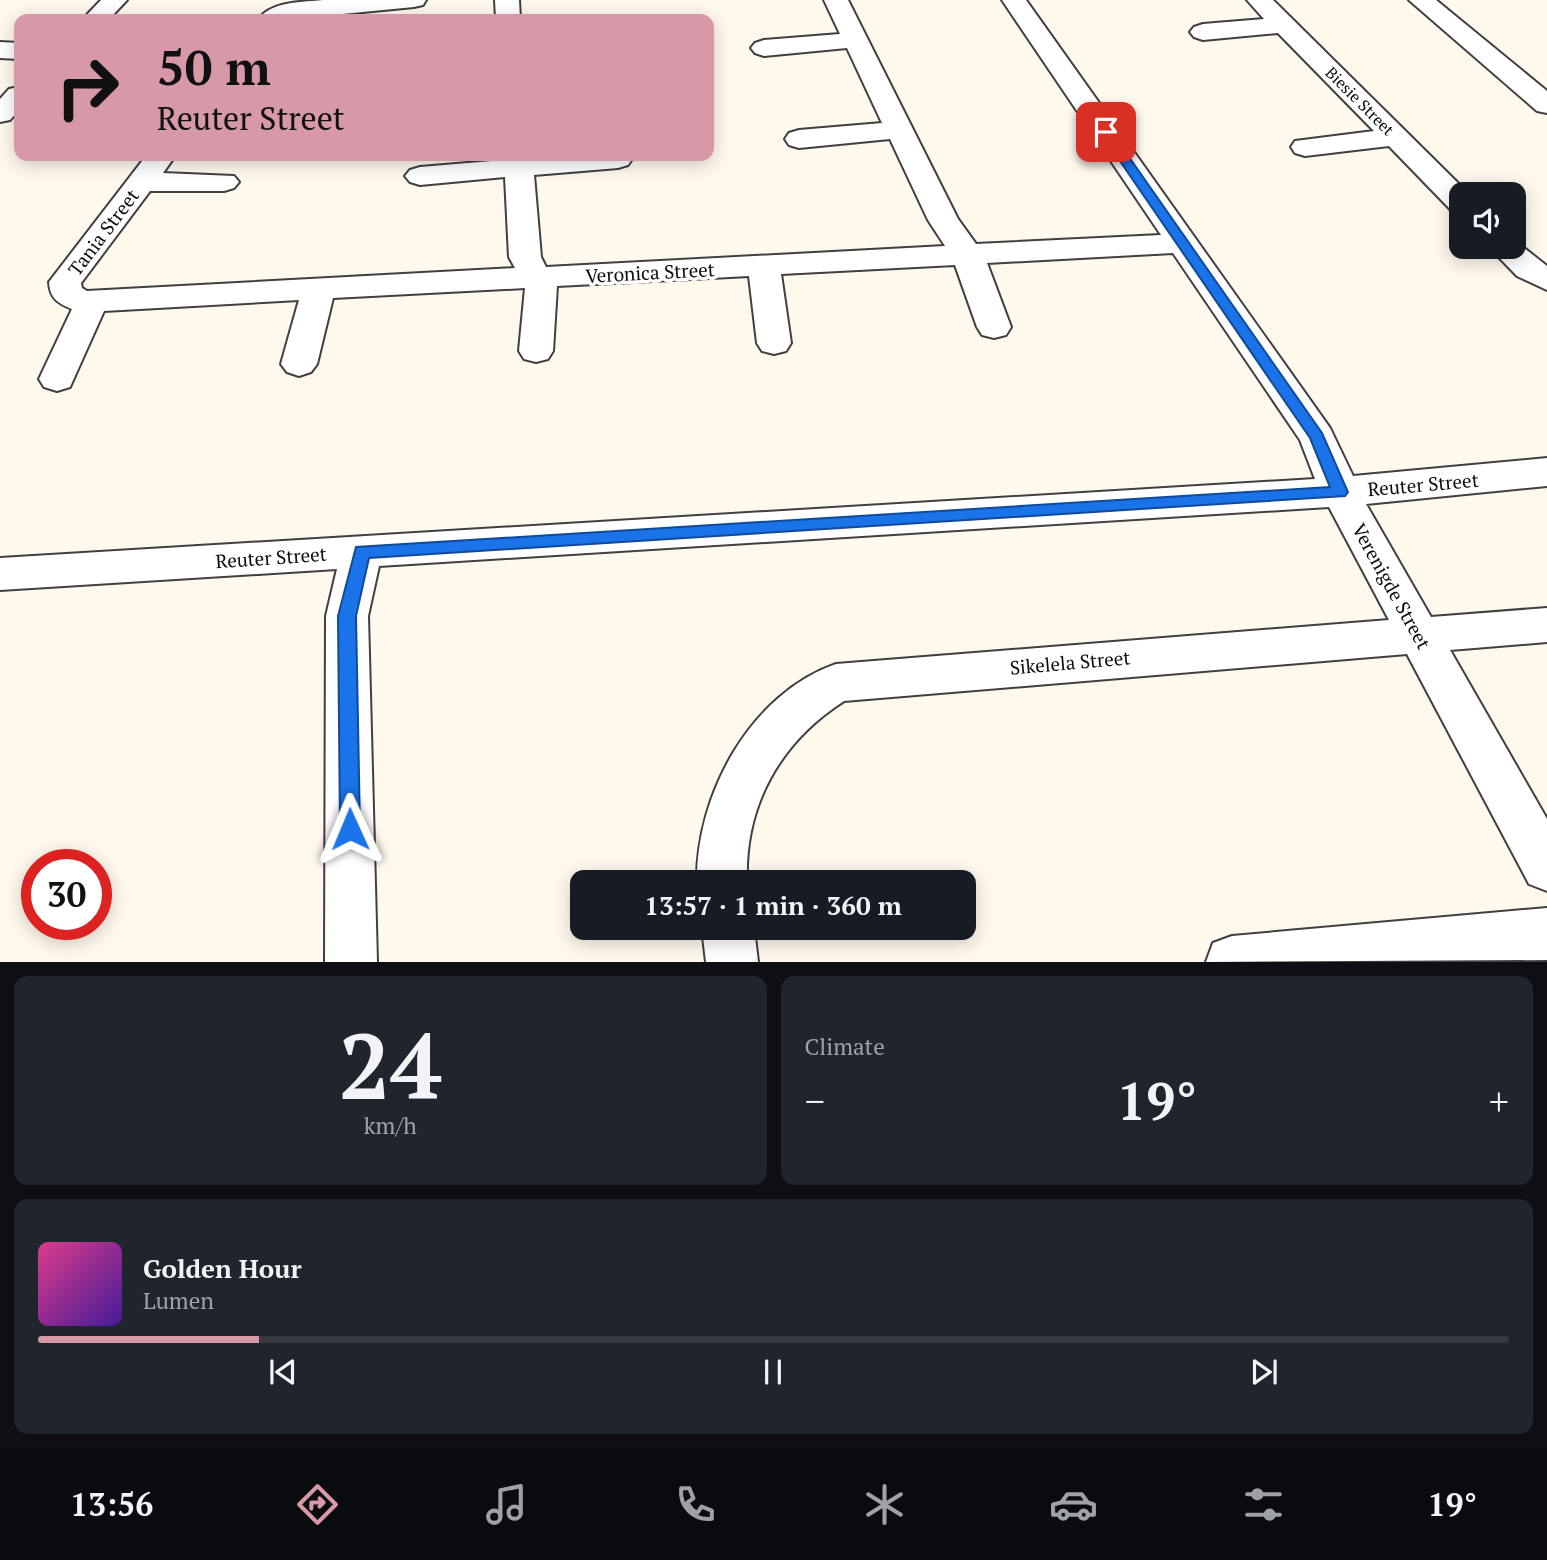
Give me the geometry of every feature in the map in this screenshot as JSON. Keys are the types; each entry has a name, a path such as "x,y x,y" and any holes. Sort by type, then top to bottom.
{"street":[{"path":"100,14 115,0"},
{"path":"283,14 292,10 414,0"},
{"path":"836,0 943,220 968,256 994,327"},
{"name":"Verenigde Street","path":"1014,0 1317,436 1340,492 1547,867"},
{"name":"Biesie Street","path":"1259,0 1449,191"},
{"path":"1421,0 1547,105"},
{"path":"1203,32 1283,25"},
{"path":"764,48 855,40"},
{"path":"0,114 14,100"},
{"path":"799,139 899,130"},
{"path":"1305,147 1396,137"},
{"name":"Tania Street","path":"57,379 92,301 72,298 66,293 65,282 157,161"},
{"path":"420,176 519,162 552,161"},
{"path":"519,162 525,257 541,287 536,352"},
{"name":"Tania Street","path":"140,183 224,182"},
{"name":"Veronica Street","path":"92,301 1183,243"},
{"path":"1518,259 1547,280"},
{"path":"764,266 774,342"},
{"path":"299,364 319,289"},
{"name":"Reuter Street","path":"0,574 1340,492 1547,472"},
{"path":"351,961 347,616 362,552"},
{"name":"Sikelela Street","path":"721,870 720,843 726,814 739,787 765,748 795,713 820,691 836,683 1547,625"},
{"path":"1232,961 1547,934"},
{"path":"729,940 732,961"}],"route":[{"path":"350,829 347,616 362,552 1340,492 1317,436 1106,132"}]}
